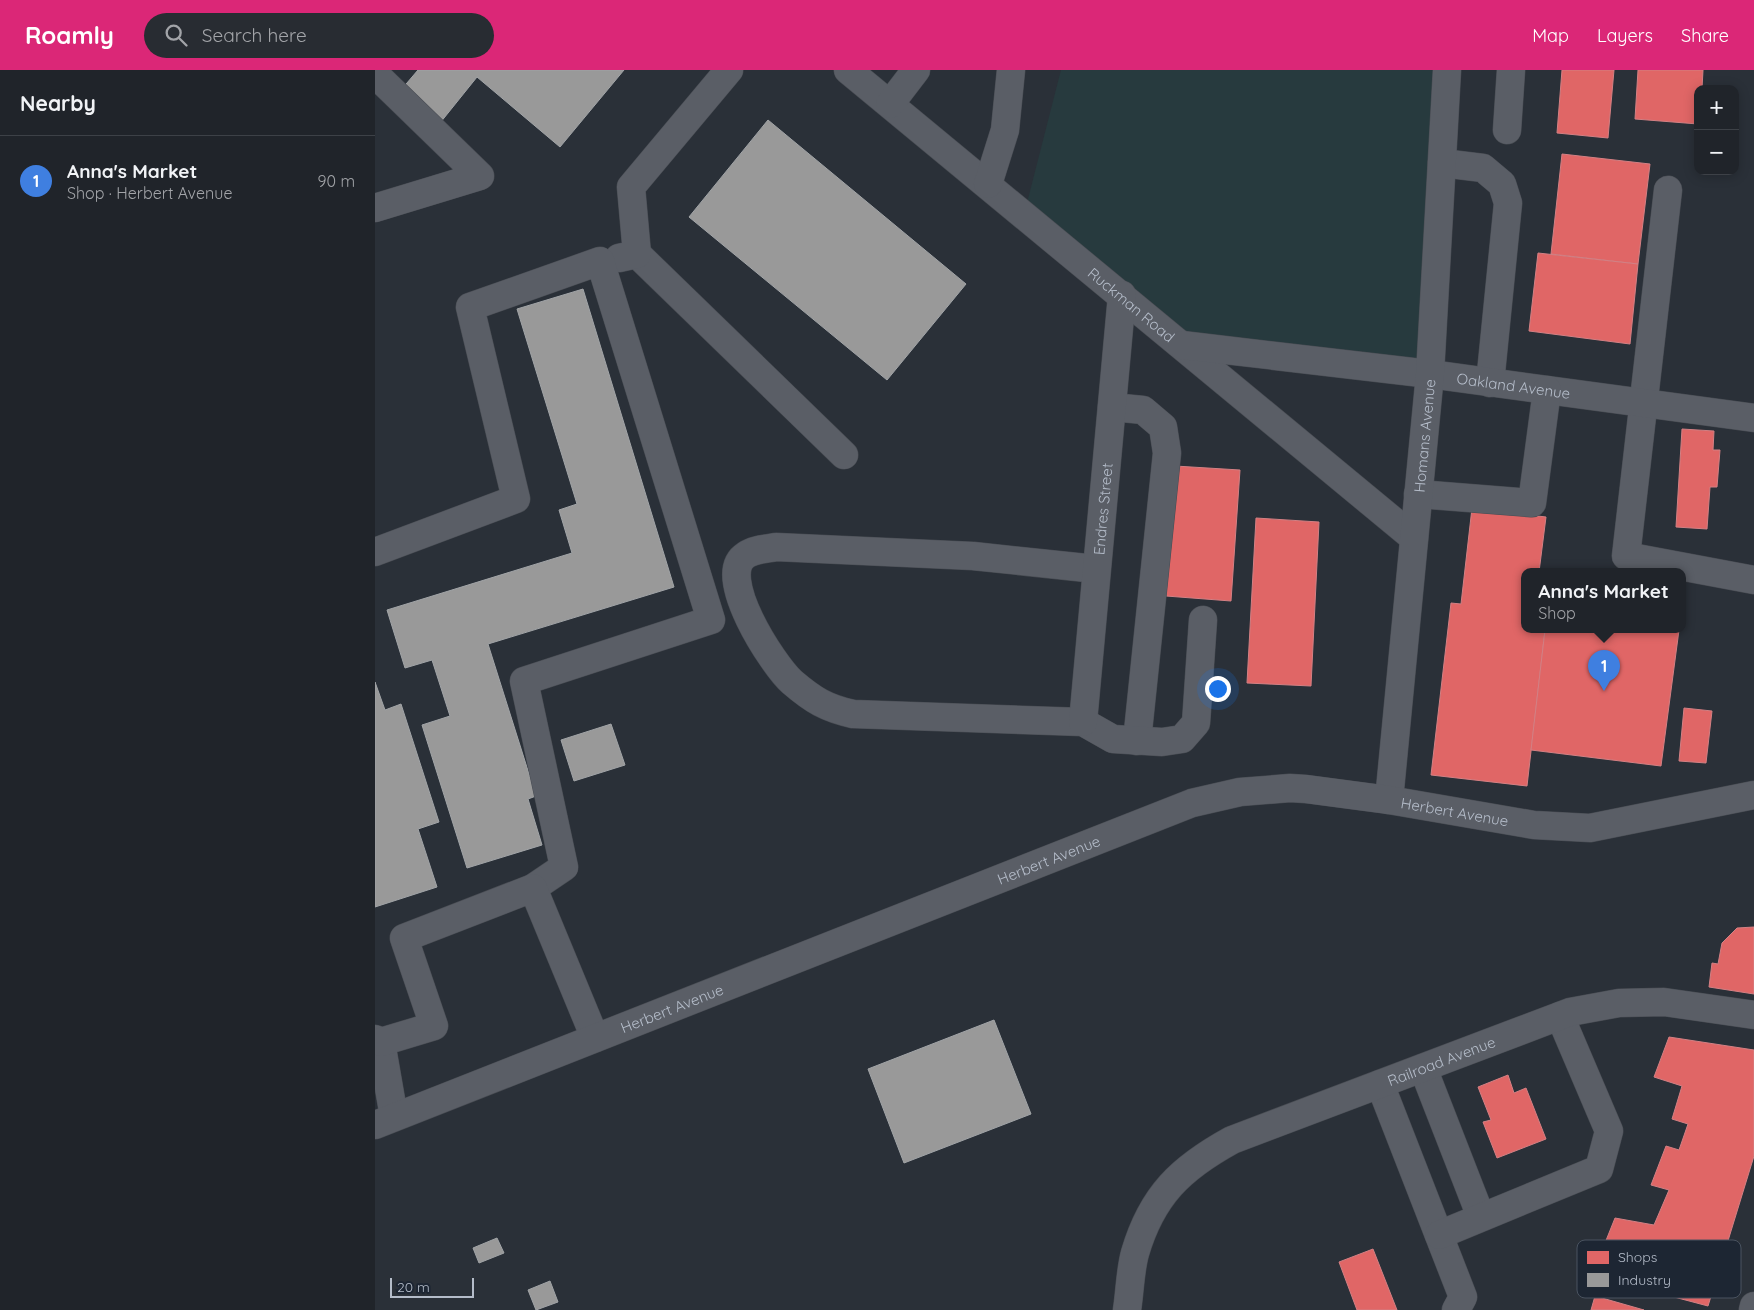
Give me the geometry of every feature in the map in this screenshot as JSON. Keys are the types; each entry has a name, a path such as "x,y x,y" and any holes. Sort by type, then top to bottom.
{"street":[{"path":"729,70 631,187 637,254 844,455"},
{"name":"Ruckman Road","path":"848,70 1414,538"},
{"path":"890,104 916,70"},
{"path":"988,184 1005,130 1011,70"},
{"name":"Homans Avenue","path":"1389,800 1430,374 1447,70"},
{"path":"1507,130 1511,70"},
{"path":"375,74 480,176 375,208"},
{"path":"1442,163 1483,168 1502,184 1508,203 1490,382"},
{"path":"1668,190 1626,556 1754,580"},
{"path":"375,552 517,499 470,307 600,261 637,254"},
{"path":"385,1121 378,1040 434,1026 404,938 533,888 564,867 524,681 711,620 600,261"},
{"name":"Endres Street","path":"1083,722 1122,295"},
{"name":"Oakland Avenue","path":"1182,345 1430,374 1754,418"},
{"path":"1418,494 1532,503 1547,390"},
{"path":"1112,407 1143,410 1163,427 1167,453 1137,741"},
{"path":"1096,569 973,556 776,547 747,554 740,562 736,572 740,597 750,620 771,656 791,681 814,700 831,709 853,714 1083,722 1113,739 1162,742 1182,739 1196,724 1203,620"},
{"name":"Herbert Avenue","path":"385,1121 1191,803 1240,792 1290,788 1389,800 1534,825 1590,828 1754,795"},
{"path":"533,888 595,1038"},
{"name":"Railroad Avenue","path":"1127,1310 1135,1254 1147,1220 1156,1204 1177,1177 1204,1155 1232,1140 1570,1012 1619,1003 1664,1002 1754,1015"},
{"path":"1439,1235 1599,1169 1609,1131 1560,1016"},
{"path":"1423,1068 1481,1217"},
{"path":"1380,1084 1463,1298 1456,1310"},
{"path":"1753,1310 1754,1306"}],"green space":[{"path":"1061,70 1445,70 1425,361 1185,332 1027,203"}],"building: Shops":[{"path":"1562,70 1614,70 1608,138 1557,133"},
{"path":"1638,70 1703,70 1702,85 1694,85 1694,124 1635,119"},
{"path":"1562,154 1650,164 1638,264 1551,254"},
{"path":"1538,253 1638,264 1630,344 1529,331"},
{"path":"1682,429 1714,431 1713,450 1720,450 1717,487 1710,487 1707,529 1676,527"},
{"path":"1175,466 1240,470 1231,601 1166,596"},
{"path":"1472,508 1546,517 1540,568 1521,568 1521,633 1545,633 1527,786 1431,775 1451,603 1461,604"},
{"path":"1256,518 1319,522 1311,686 1247,683"},
{"path":"1545,633 1679,633 1661,766 1531,750"},
{"path":"1684,708 1712,711 1706,763 1679,761"},
{"path":"1754,927 1754,994 1709,987 1712,963 1718,964 1722,943 1737,928"},
{"path":"1669,1037 1754,1050 1754,1156 1728,1240 1606,1240 1615,1218 1654,1225 1669,1190 1651,1185 1666,1146 1679,1150 1688,1124 1672,1119 1682,1086 1654,1077"},
{"path":"1508,1075 1514,1093 1526,1088 1546,1139 1497,1158 1483,1122 1491,1120 1478,1087"},
{"path":"1373,1249 1397,1310 1357,1310 1339,1262"},
{"path":"1594,1298 1602,1298 1644,1310 1591,1310"},
{"path":"1678,1298 1710,1298 1708,1306"}],"building: Industry":[{"path":"418,70 624,70 560,147 477,77 440,123 401,90"},
{"path":"768,120 966,284 887,380 689,217"},
{"path":"583,289 674,587 488,644 536,796 528,799 542,845 467,868 422,725 450,716 432,660 405,668 387,610 572,553 559,510 577,504 517,309"},
{"path":"375,682 385,710 401,704 439,822 418,829 437,887 375,907"},
{"path":"611,724 625,765 574,781 561,740"},
{"path":"994,1020 1031,1114 904,1163 868,1069"},
{"path":"497,1238 504,1253 479,1263 473,1248"},
{"path":"550,1281 558,1302 536,1310 528,1290"}],"place":[{"name":"Anna's Market","path":"1604,691"}]}
